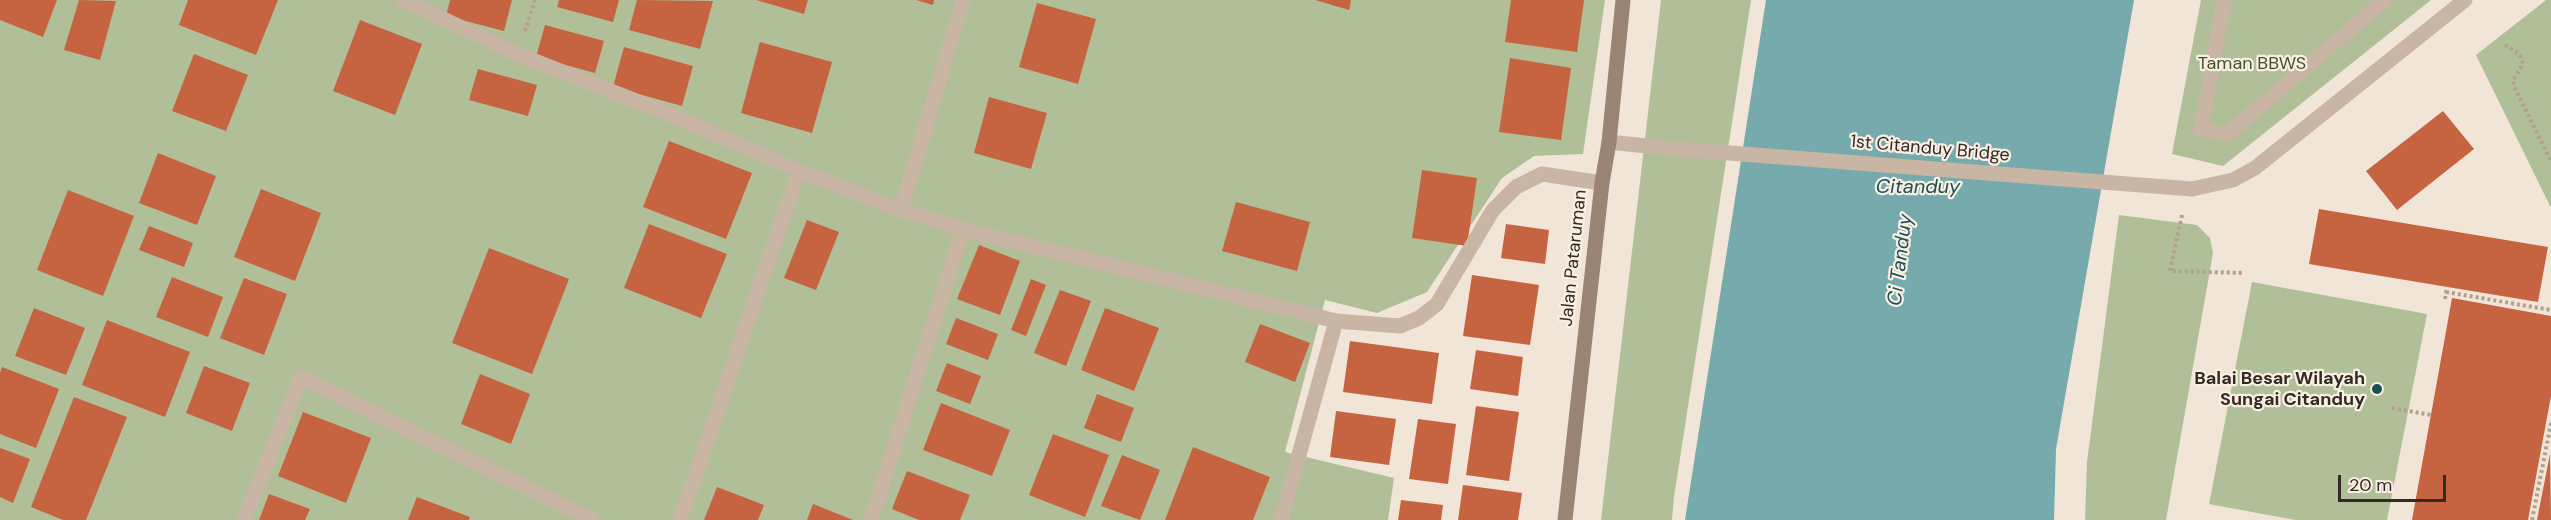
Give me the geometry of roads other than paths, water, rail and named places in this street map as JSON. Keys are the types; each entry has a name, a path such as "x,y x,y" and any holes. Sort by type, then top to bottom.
{"street":[{"path":"404,0 517,54 664,112 799,171 901,210 963,229 1336,321 1400,326 1419,318 1437,303 1493,210 1516,187 1542,174 1602,183"},
{"path":"901,210 963,0"},
{"name":"Jalan Pataruman","path":"1565,520 1602,183 1610,142 1623,0"},
{"path":"2224,0 2201,129 2226,135 2385,0"},
{"name":"1st Citanduy Bridge","path":"1610,142 2192,189 2233,180 2255,168 2465,0"},
{"path":"680,520 799,171"},
{"path":"871,520 963,229"},
{"path":"1281,520 1336,321"},
{"path":"243,520 302,377 592,520"}],"water":[{"name":"Citanduy","path":"1766,0 2134,0 2056,449 2054,520 1685,520"}],"place":[{"name":"Balai Besar Wilayah Sungai Citanduy","path":"2377,389"}],"park label":[{"name":"Taman BBWS","path":"2252,64"}],"water label":[{"name":"Ci Tanduy","path":"1901,260"}]}
